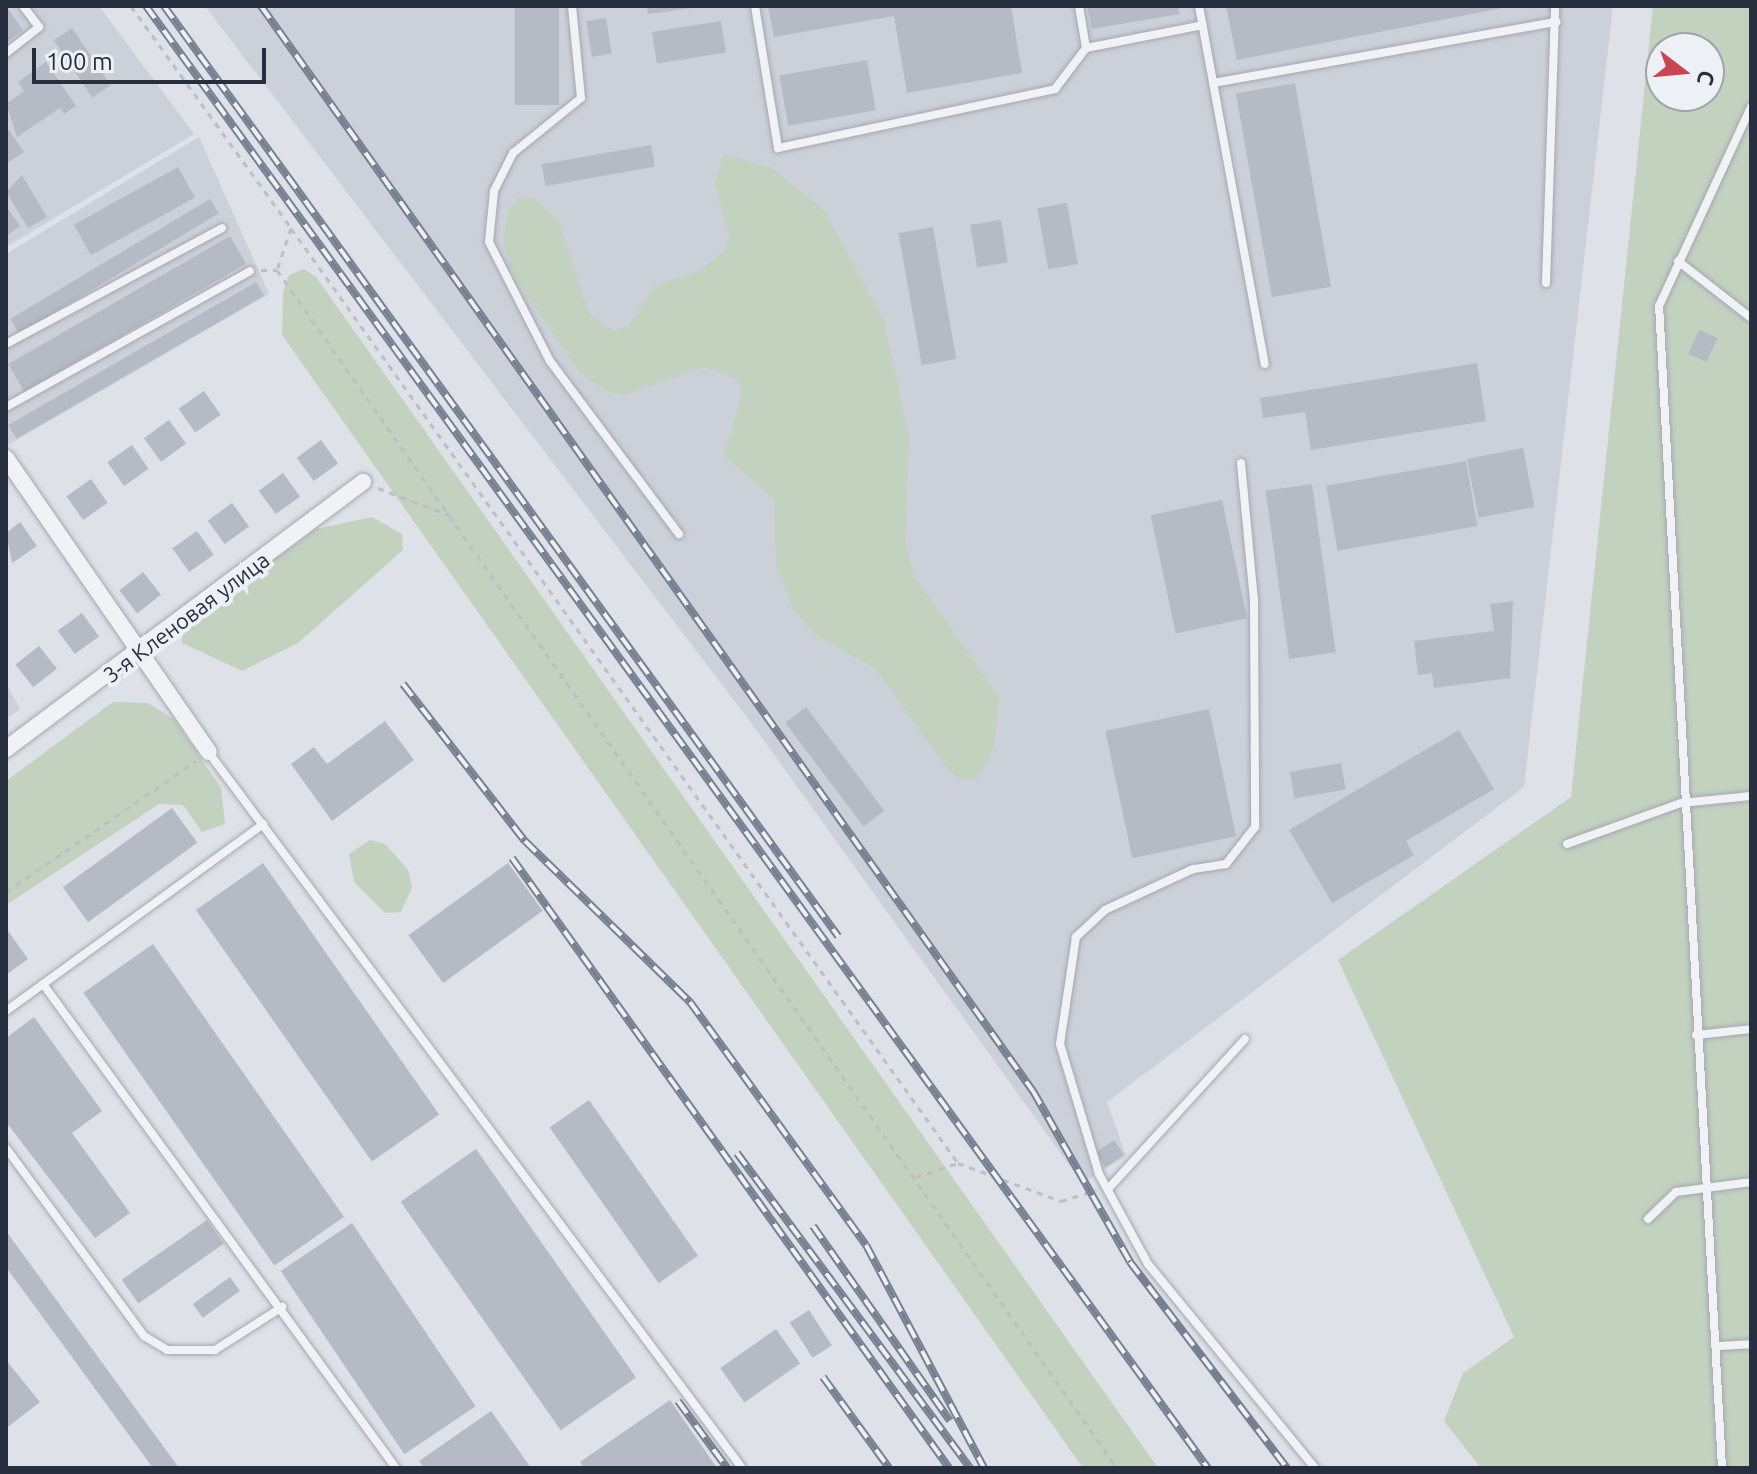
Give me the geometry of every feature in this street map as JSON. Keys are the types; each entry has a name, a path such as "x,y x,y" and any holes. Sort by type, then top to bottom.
{"street":[{"path":"6,458 209,752"},
{"name":"3-я Кленовая улица","path":"6,749 142,653 363,482"}],"lane":[{"path":"6,53 39,27 23,6"},
{"path":"572,6 581,98 513,153 494,191 489,242 550,361 679,534"},
{"path":"755,6 778,148 1055,89 1086,48 1203,25"},
{"path":"1079,6 1086,48"},
{"path":"1199,6 1265,364"},
{"path":"1546,283 1557,22 1555,6"},
{"path":"1213,83 1557,22"},
{"path":"1722,1468 1718,1346 1681,803 1659,306 1751,107"},
{"path":"6,344 222,228"},
{"path":"1678,261 1751,318"},
{"path":"6,407 250,271"},
{"path":"1241,463 1254,600 1255,827 1226,864 1193,869 1105,910 1076,937 1060,1044 1108,1189 1148,1264 1315,1468"},
{"path":"209,752 742,1468"},
{"path":"1567,844 1681,803 1751,796"},
{"path":"6,1011 263,824"},
{"path":"43,984 282,1307 396,1468"},
{"path":"1696,1035 1751,1029"},
{"path":"1108,1189 1245,1039"},
{"path":"6,1148 144,1336 167,1350 215,1350 282,1307"},
{"path":"1648,1219 1676,1192 1751,1182"},
{"path":"1718,1346 1751,1344"}],"path":[{"path":"131,6 958,1163"},
{"path":"291,228 277,256 277,270 916,1177 1117,1468"},
{"path":"250,271 277,270"},
{"path":"363,482 449,515"},
{"path":"6,892 209,752"},
{"path":"916,1177 958,1163 1061,1201 1108,1189"}],"shaded area":[{"path":"6,6 99,6 194,134 6,247"},
{"path":"205,6 1613,6 1524,787 1107,1102 1126,1156 1082,1183 752,724"},
{"path":"199,137 269,294 8,445 6,254"},
{"path":"6,683 20,709 6,719"}],"green space":[{"path":"1653,6 1751,6 1751,1468 1481,1468 1444,1421 1463,1373 1514,1337 1338,960 1571,797 1645,83 1645,112 1725,112 1725,32 1650,32"},
{"path":"723,154 772,168 824,210 884,321 909,438 905,542 913,574 999,697 994,747 978,778 961,780 948,770 876,669 816,635 794,611 776,566 775,501 724,455 742,394 737,379 705,367 623,395 608,392 581,374 514,277 503,244 507,212 518,199 534,198 558,220 588,312 614,331 630,325 654,286 699,271 724,251 729,234 715,186"},
{"path":"304,269 316,277 1158,1468 1083,1468 282,335 283,292 289,275"},
{"path":"372,517 402,534 403,550 298,643 242,671 182,643 182,628 316,529"},
{"path":"113,702 148,703 175,720 221,788 225,824 202,832 183,805 159,804 6,905 6,781"},
{"path":"370,840 385,844 408,870 412,887 401,912 385,913 354,882 349,854"}],"building":[{"path":"6,6 23,30 6,43"},
{"path":"515,6 559,6 559,105 515,105"},
{"path":"647,6 691,6 691,8 648,14"},
{"path":"768,6 1011,6 1022,73 907,93 894,16 774,37"},
{"path":"1087,6 1178,6 1180,14 1092,29"},
{"path":"1226,6 1507,6 1507,7 1237,60"},
{"path":"606,18 612,54 592,57 586,21"},
{"path":"721,21 726,53 657,64 652,32"},
{"path":"72,28 111,85 92,98 54,40"},
{"path":"867,60 876,110 788,126 779,75"},
{"path":"46,62 76,106 64,114 60,108 17,137 6,104 24,91 18,82"},
{"path":"1295,83 1331,287 1272,297 1236,93"},
{"path":"9,130 24,152 6,164 6,132"},
{"path":"651,145 655,167 546,186 542,164"},
{"path":"178,167 195,198 91,255 74,225"},
{"path":"22,175 47,217 28,228 6,192"},
{"path":"210,199 219,214 19,334 10,319"},
{"path":"1067,203 1078,264 1048,269 1037,208"},
{"path":"6,206 20,226 6,236"},
{"path":"1001,220 1008,262 977,267 970,225"},
{"path":"933,227 956,359 922,365 899,233"},
{"path":"230,236 246,264 24,392 8,364"},
{"path":"256,282 264,296 16,439 8,425"},
{"path":"1699,330 1717,338 1707,362 1688,354"},
{"path":"1477,363 1486,421 1311,450 1305,412 1263,418 1260,398"},
{"path":"204,391 221,415 195,433 179,409"},
{"path":"169,420 186,443 161,462 144,438"},
{"path":"321,440 338,463 314,481 297,458"},
{"path":"132,445 149,469 124,486 107,462"},
{"path":"1523,448 1534,507 1478,518 1467,459"},
{"path":"1466,461 1477,526 1338,551 1326,486"},
{"path":"283,473 300,496 276,514 259,491"},
{"path":"91,479 108,503 83,520 66,496"},
{"path":"1312,484 1336,652 1289,659 1265,491"},
{"path":"1222,500 1247,618 1176,634 1151,515"},
{"path":"232,503 249,526 225,544 208,521"},
{"path":"20,522 37,546 12,563 6,533"},
{"path":"197,531 214,555 189,572 172,548"},
{"path":"143,572 161,595 137,613 119,590"},
{"path":"1513,601 1510,678 1434,688 1432,673 1418,675 1414,641 1494,631 1490,604"},
{"path":"82,613 99,636 75,654 58,631"},
{"path":"39,646 57,669 33,687 15,664"},
{"path":"806,707 884,811 863,826 785,723"},
{"path":"1209,709 1236,836 1132,858 1105,731"},
{"path":"385,721 414,760 332,821 291,764 314,747 327,764"},
{"path":"1459,730 1494,789 1406,841 1414,855 1332,903 1289,830"},
{"path":"1341,763 1346,790 1294,799 1290,772"},
{"path":"172,808 197,843 88,922 63,887"},
{"path":"263,863 439,1114 372,1162 196,910"},
{"path":"508,863 543,911 443,983 408,935"},
{"path":"6,928 28,959 6,975"},
{"path":"153,944 344,1217 274,1266 83,993"},
{"path":"34,1017 102,1111 72,1133 130,1213 95,1238 6,1122 6,1038"},
{"path":"589,1100 698,1256 659,1283 550,1128"},
{"path":"1114,1140 1124,1155 1106,1167 1096,1152"},
{"path":"476,1149 636,1378 561,1430 401,1202"},
{"path":"207,1220 224,1244 138,1303 122,1280"},
{"path":"352,1223 476,1406 404,1454 281,1271"},
{"path":"6,1231 179,1468 153,1468 6,1267"},
{"path":"230,1277 240,1291 203,1318 193,1304"},
{"path":"809,1310 832,1345 813,1358 790,1323"},
{"path":"776,1329 800,1363 744,1402 720,1368"},
{"path":"6,1360 40,1402 8,1427 6,1425"},
{"path":"670,1400 717,1468 584,1468 580,1462"},
{"path":"491,1411 531,1468 424,1468 419,1461"}],"railway":[{"path":"146,6 1208,1468"},
{"path":"164,6 838,936"},
{"path":"261,6 1033,1091 1130,1262 1287,1468"},
{"path":"403,684 525,841 690,1002 866,1245 984,1468"},
{"path":"512,858 949,1468"},
{"path":"737,1153 970,1468"},
{"path":"813,1226 950,1421"},
{"path":"823,1377 889,1468"},
{"path":"678,1401 727,1468"}]}
